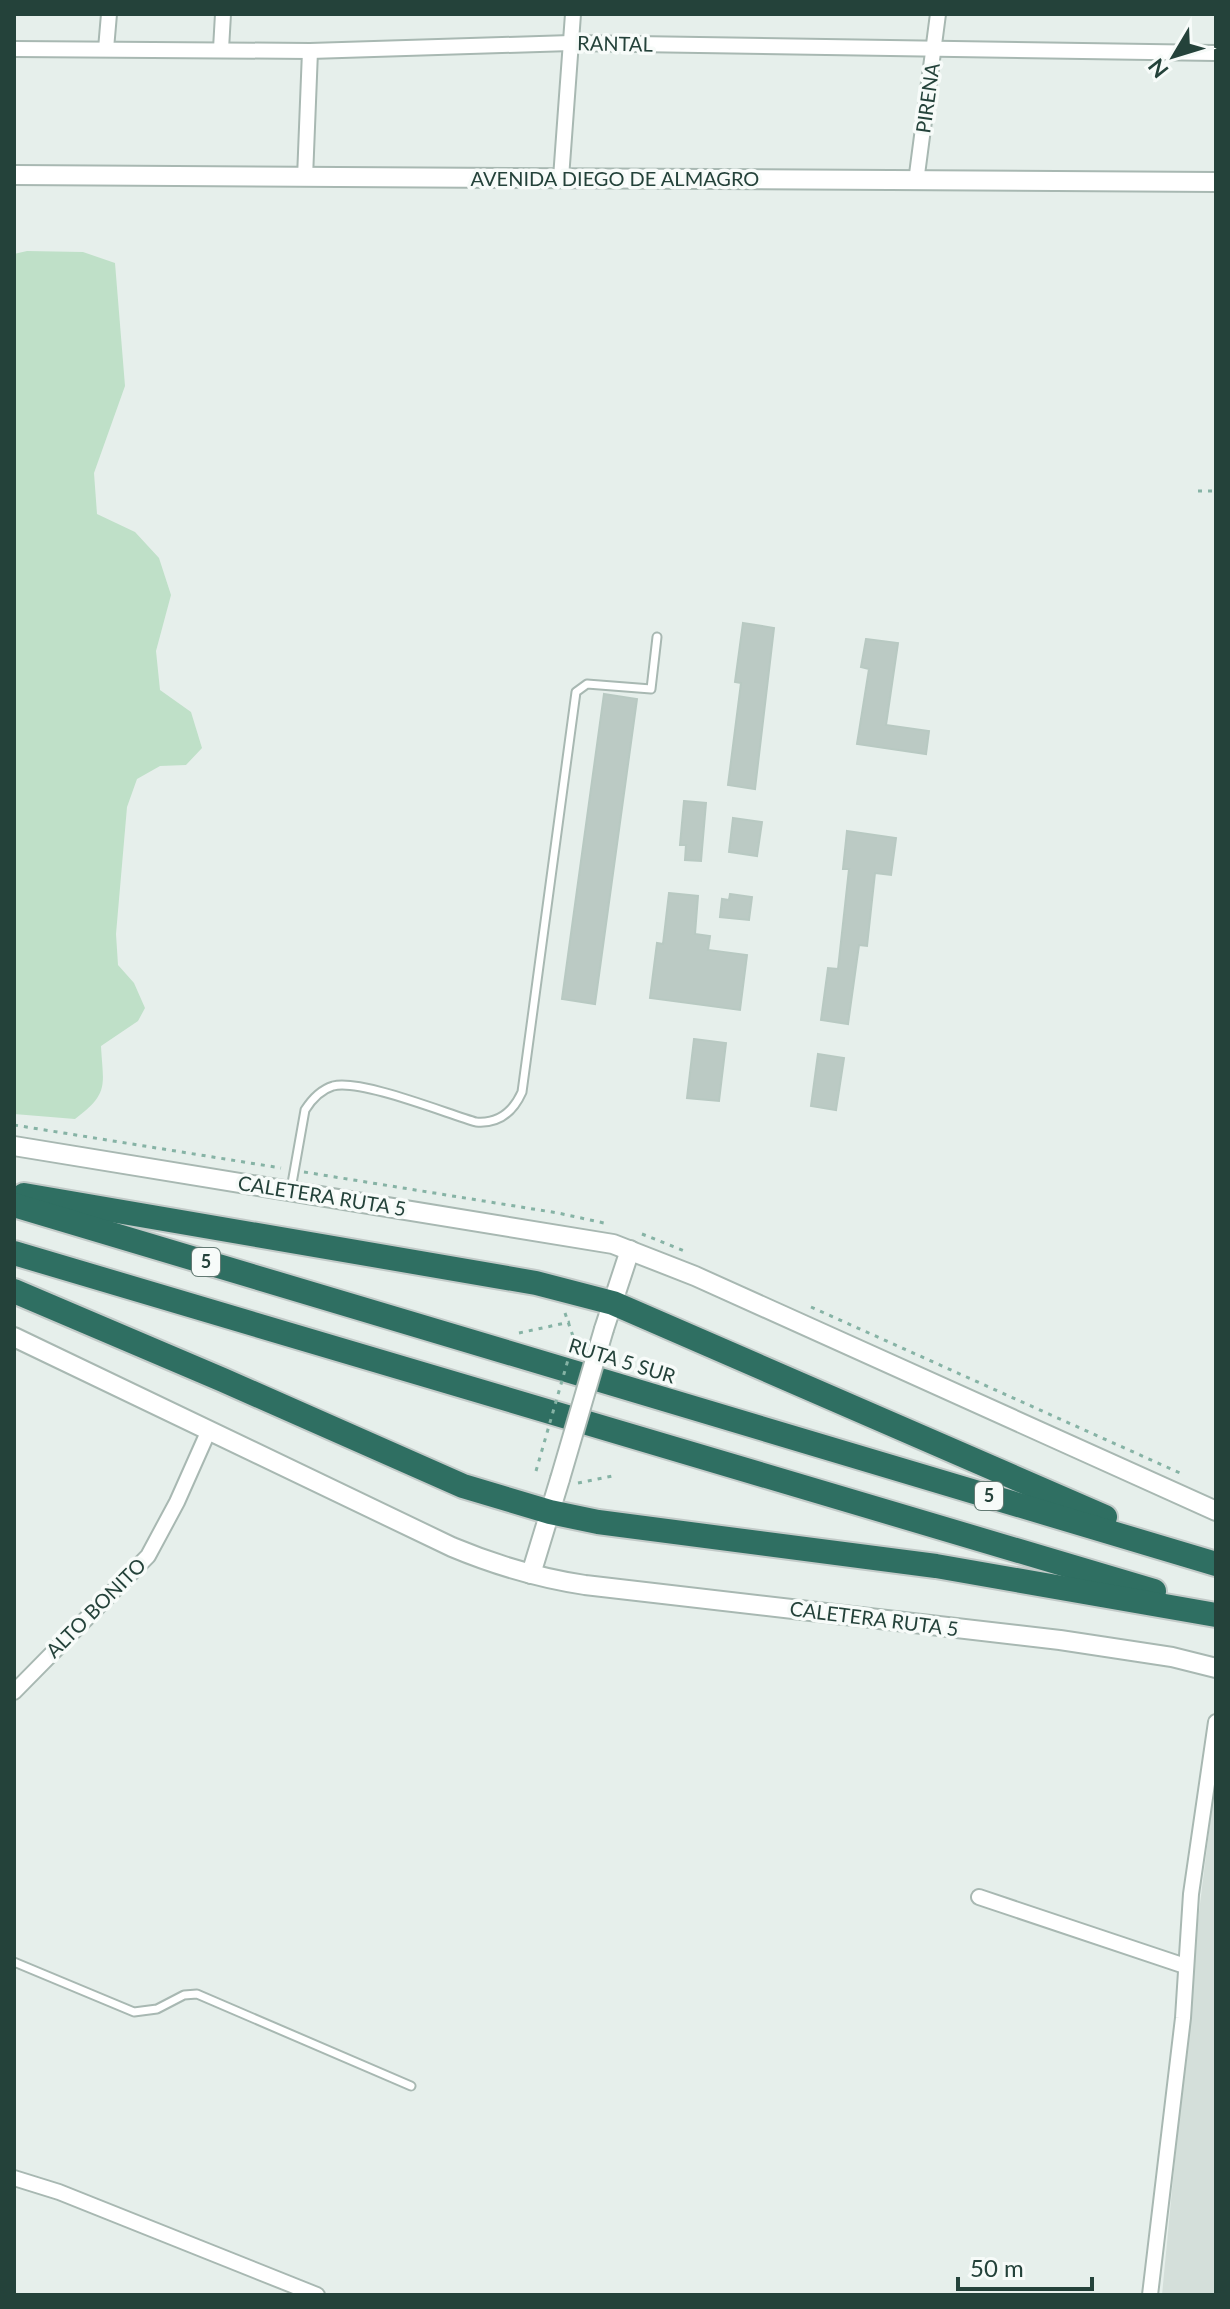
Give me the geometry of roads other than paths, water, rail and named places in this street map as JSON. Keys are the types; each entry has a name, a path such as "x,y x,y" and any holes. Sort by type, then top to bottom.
{"highway":[{"path":"14,1193 536,1283 613,1303 1209,1562"},
{"name":"RUTA 5 SUR","path":"14,1205 1209,1562"},
{"name":"5","path":"14,1253 1216,1609"},
{"path":"14,1291 463,1486 550,1512 598,1522 936,1566 1216,1615"}],"street":[{"path":"106,49 109,14"},
{"path":"221,49 223,14"},
{"path":"561,178 573,14"},
{"name":"PIRENA","path":"916,182 938,14"},
{"name":"RANTAL","path":"14,49 310,51 571,43 1216,53"},
{"path":"305,178 310,51"},
{"name":"AVENIDA DIEGO DE ALMAGRO","path":"14,175 1216,182"},
{"name":"CALETERA RUTA 5","path":"14,1146 591,1239 630,1250 1216,1511"},
{"path":"531,1574 630,1250"},
{"name":"CALETERA RUTA 5","path":"14,1337 452,1547 531,1574 585,1585 1060,1640 1172,1657 1216,1668"},
{"name":"ALTO BONITO","path":"14,1692 148,1556 177,1502 209,1430"},
{"path":"1150,2295 1183,2018 1191,1894 1216,1722"},
{"path":"979,1897 1185,1966"},
{"path":"14,2178 59,2192 317,2295"}],"lane":[{"path":"291,1191 305,1110 311,1100 331,1087 355,1086 476,1122 490,1123 502,1118 518,1101 522,1092 576,692 587,684 651,689 657,637"},
{"path":"14,1962 134,2012 157,2009 184,1995 197,1994 411,2086"}]}
